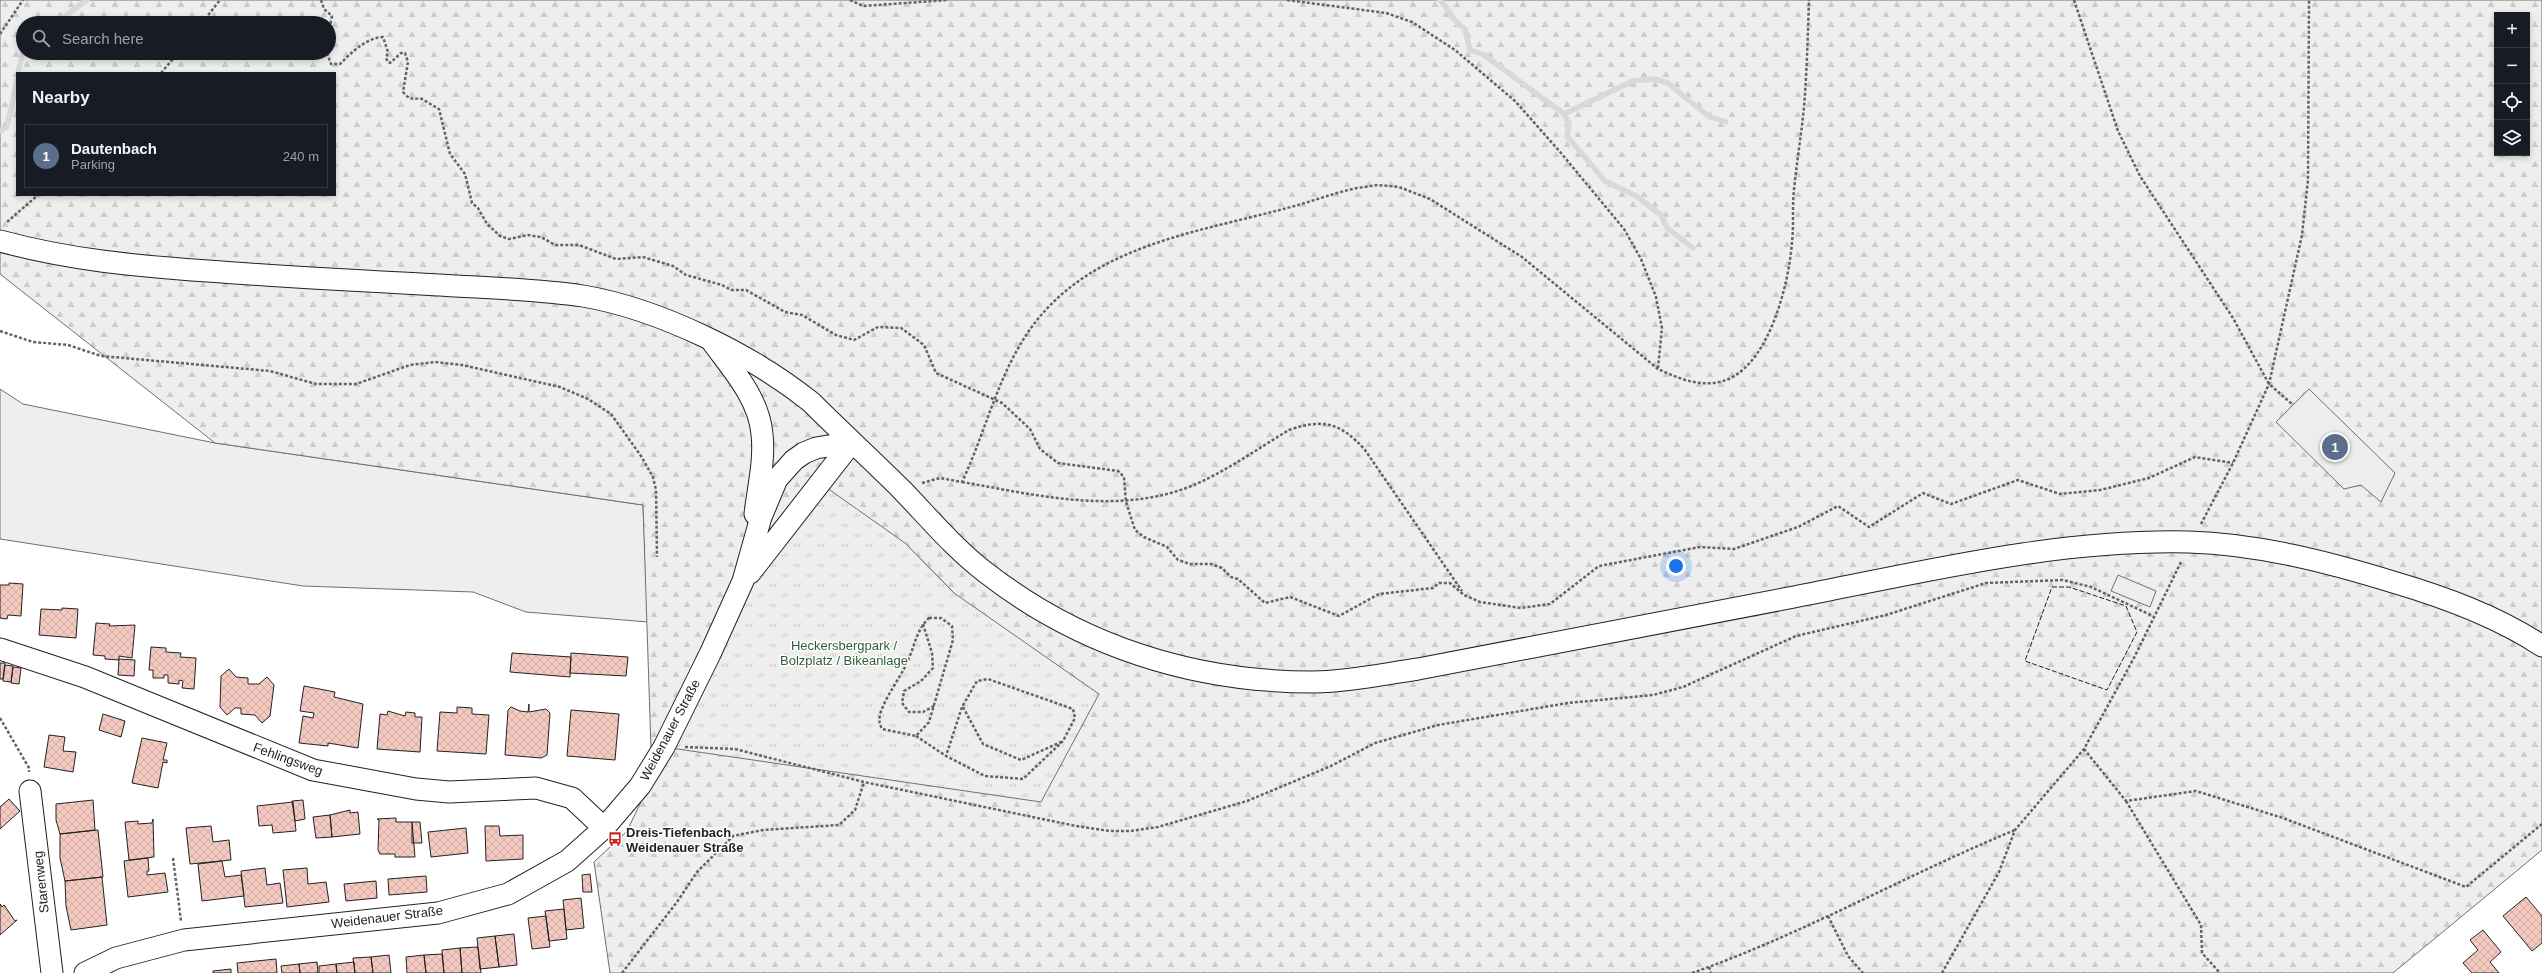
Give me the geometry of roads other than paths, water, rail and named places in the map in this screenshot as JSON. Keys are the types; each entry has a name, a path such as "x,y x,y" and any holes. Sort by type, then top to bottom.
{"street":[{"path":"3,232 46,254 98,262 202,271 522,290 584,296 646,313 712,341 761,366 789,384 811,402 983,571 1039,609 1084,633 1130,651 1202,673 1257,680 1315,682 1418,669 1968,563 2099,544 2191,542 2289,555 2354,570 2422,590 2523,633 2542,646"},
{"path":"712,341 750,396 762,434 762,457 750,556"},
{"name":"Weidenauer Straße","path":"744,581 761,517 778,479 785,469 804,453 816,448 852,442"},
{"name":"Weidenauer Straße","path":"85,973 116,958 184,940 438,913 514,891 567,861 604,828 640,786 664,747 744,581 852,442"},
{"name":"Fehlingsweg","path":"0,649 85,677 313,770 416,789 449,792 536,788 572,798 604,828"},
{"name":"Starenweg","path":"30,791 52,973"}],"waterway":[{"path":"65,16 87,0"},
{"path":"1440,0 1456,22 1465,29 1470,50 1484,55 1564,114 1569,124 1567,136 1605,181 1636,196 1661,215 1667,228 1693,248"},
{"path":"18,72 21,60"},
{"path":"1564,114 1633,81 1654,79 1668,83 1708,116 1726,122"},
{"path":"0,131 7,127 16,85"}],"place":[{"name":"Dautenbach","path":"2335,447"},
{"name":"Dreis-Tiefenbach Weidenauer Straße","path":"615,839"}],"park label":[{"name":"Heckersbergpark / Bolzplatz / Bikeanlage","path":"844,652"}]}
